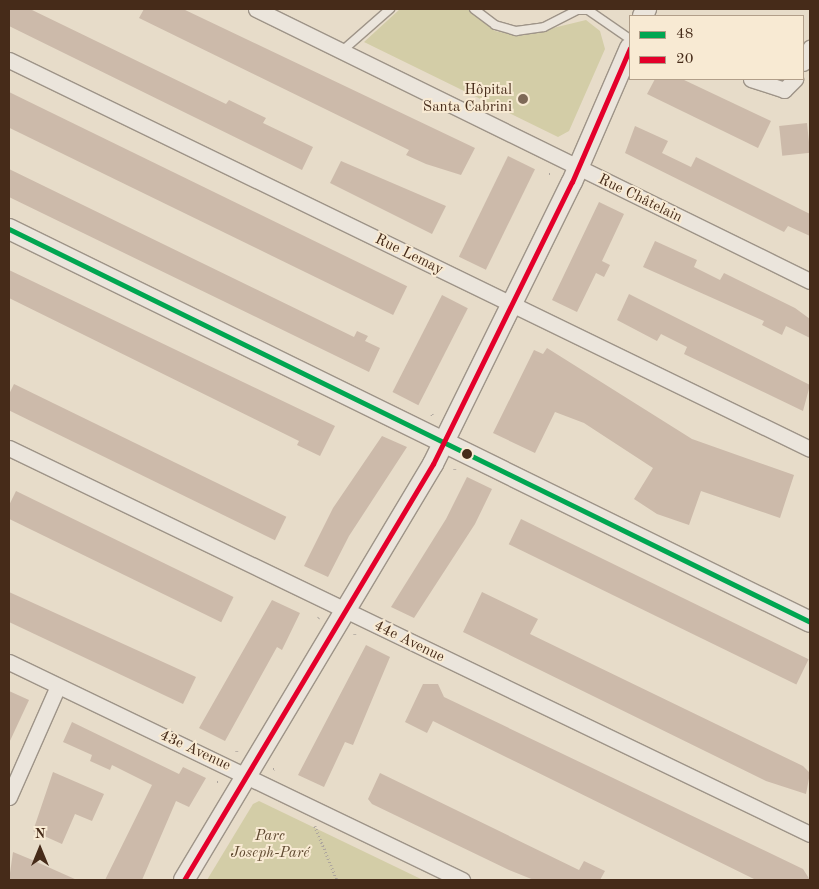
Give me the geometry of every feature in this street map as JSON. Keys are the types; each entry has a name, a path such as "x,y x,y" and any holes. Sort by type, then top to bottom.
{"street":[{"name":"Rue Châtelain","path":"256,9 810,281"},
{"path":"804,62 810,48"},
{"path":"184,880 346,612 444,441 578,168 629,50"},
{"name":"Rue Lemay","path":"9,60 810,449"},
{"path":"754,80 784,90 794,80"},
{"path":"9,229 810,622"},
{"name":"44e Avenue","path":"9,448 810,834"},
{"name":"43e Avenue","path":"9,662 462,880"},
{"path":"9,797 58,686"}],"lane":[{"path":"342,51 390,9"},
{"path":"474,9 495,25 516,31 544,27 578,10 588,10 629,38"}],"path":[{"path":"314,825 337,880"}],"green space":[{"path":"400,9 467,9 495,31 520,36 586,20 600,31 605,49 569,131 558,137 364,42"},
{"name":"Parc Joseph-Paré","path":"259,801 423,880 207,880 253,804"}],"building":[{"path":"9,9 30,9 226,104 229,100 266,118 263,123 313,147 302,170 9,26"},
{"path":"144,9 183,9 475,148 461,175 426,164 406,155 409,150 139,18"},
{"path":"654,80 684,80 771,121 758,148 647,94"},
{"path":"9,92 407,286 393,315 9,128"},
{"path":"807,123 810,153 782,156 779,126"},
{"path":"635,126 668,141 662,153 691,167 696,157 810,214 810,236 788,226 784,232 625,153"},
{"path":"508,156 535,169 486,270 459,257"},
{"path":"341,161 446,206 432,234 330,183"},
{"path":"9,169 354,337 357,331 368,336 365,341 380,348 369,372 9,197"},
{"path":"599,202 624,214 602,261 610,265 604,277 596,273 577,312 552,300"},
{"path":"655,241 697,260 694,267 720,280 724,273 795,308 810,319 810,338 786,326 782,335 762,325 764,321 643,267"},
{"path":"9,270 335,426 320,456 297,445 299,441 9,298"},
{"path":"629,294 810,385 803,411 684,354 687,347 661,334 657,341 617,320"},
{"path":"442,295 468,308 418,405 393,392"},
{"path":"547,348 692,439 794,475 780,518 701,491 689,525 657,514 634,499 653,468 584,423 555,412 535,453 493,433 534,350 543,354"},
{"path":"14,384 286,517 275,540 9,410 9,394"},
{"path":"382,436 407,447 349,536 328,577 304,566 333,508"},
{"path":"467,477 492,489 475,524 414,618 391,607 446,519"},
{"path":"16,491 234,597 221,622 9,519 9,505"},
{"path":"521,519 809,659 796,684 509,544"},
{"path":"9,592 196,677 183,704 9,622"},
{"path":"482,592 538,619 530,634 803,766 810,773 806,794 766,781 463,632"},
{"path":"272,600 300,613 282,650 277,647 225,741 199,728"},
{"path":"366,645 390,657 353,745 345,742 324,787 298,775"},
{"path":"423,684 438,684 444,697 803,869 810,880 756,880 433,721 427,733 405,722"},
{"path":"9,691 29,700 9,743"},
{"path":"72,722 179,774 183,767 206,778 189,807 176,801 142,880 105,880 152,785 112,765 110,770 90,761 92,755 63,742"},
{"path":"53,772 104,794 92,821 75,814 62,844 33,831"},
{"path":"380,773 579,870 584,861 605,871 600,880 534,880 509,870 372,804 368,799"},
{"path":"13,852 30,859 77,880 9,880"}],"transit line":[{"name":"20","path":"184,880 433,464 572,182 629,50"},
{"name":"48","path":"9,229 810,622"}],"place":[{"name":"Hôpital Santa Cabrini","path":"523,99"}]}
